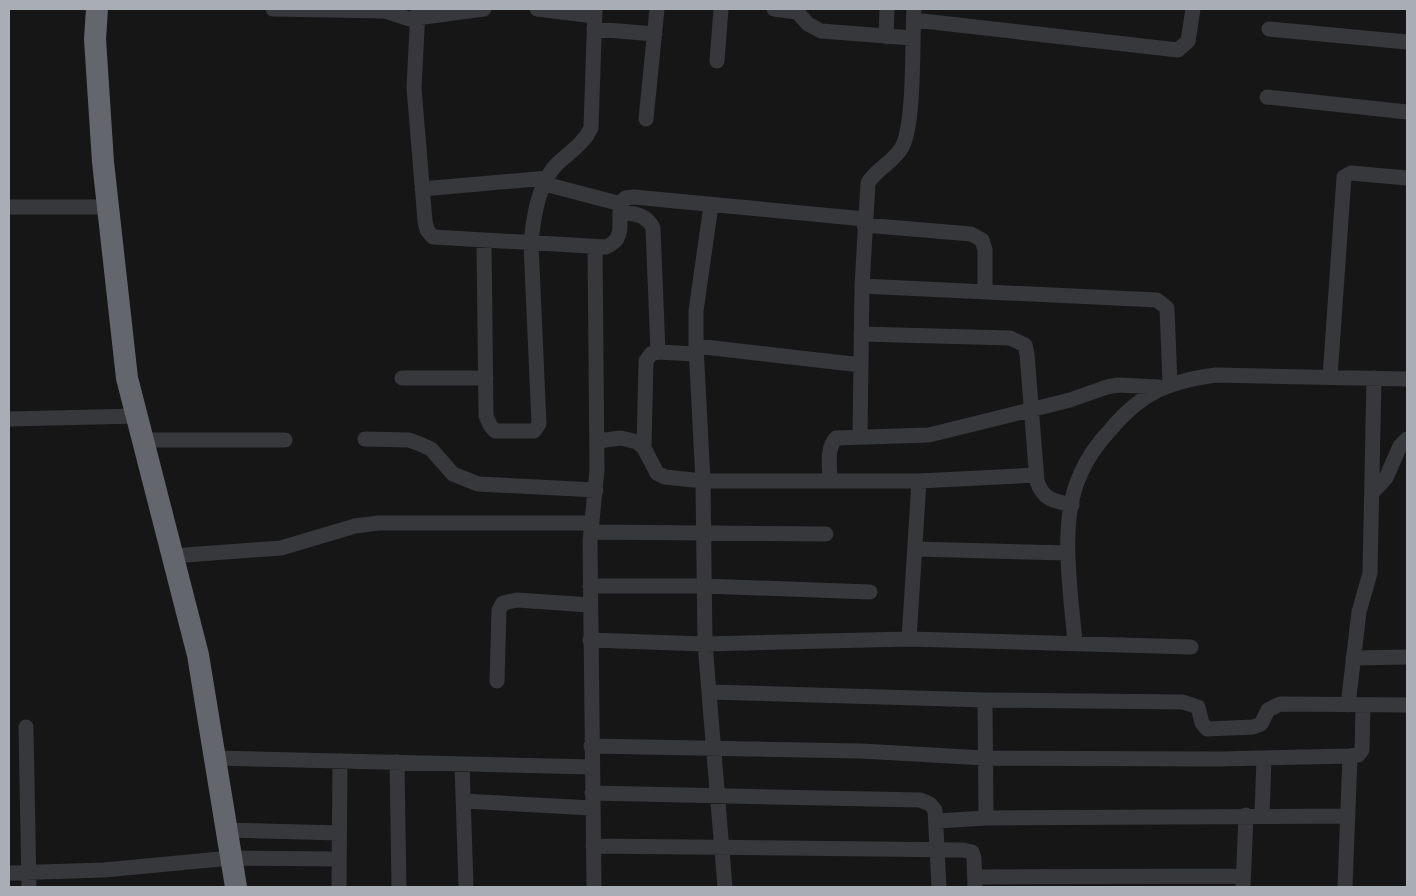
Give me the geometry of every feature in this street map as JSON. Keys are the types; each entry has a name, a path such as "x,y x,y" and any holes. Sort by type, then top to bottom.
{"highway":[{"path":"97,9 95,39 108,207 127,378 198,655 236,887"}],"street":[{"path":"273,9 385,11 409,19 418,14 484,9"},
{"path":"537,9 594,18 655,34"},
{"path":"646,119 658,9"},
{"path":"717,61 721,9"},
{"path":"774,9 797,12 808,24 822,31 912,38"},
{"path":"886,9 886,37"},
{"path":"860,437 862,286 868,183 873,174 903,146 908,116 914,14 1178,50 1188,41 1193,9"},
{"path":"418,14 414,88 425,221 427,230 433,237 484,242 606,247 613,244 618,238 621,208 625,198 711,205 971,234 982,240 985,250 985,291"},
{"path":"484,242 486,416 490,425 496,431 509,433 534,431 539,424 531,244 533,222 547,181 560,162 585,140 591,128 594,18"},
{"path":"1270,29 1407,42"},
{"path":"1267,97 1407,112"},
{"path":"1330,377 1344,176 1351,172 1407,178"},
{"path":"422,189 547,181 643,216 649,220 653,228 658,352"},
{"path":"711,205 696,311 696,350 703,481 705,644 715,747 725,887"},
{"path":"9,207 108,207"},
{"path":"594,887 590,586 591,528 596,490 597,442 595,247"},
{"path":"862,286 1147,299 1163,303 1167,308 1168,318 1165,386"},
{"path":"861,334 1018,340 1025,345 1036,475 1040,492 1046,498 1072,505"},
{"path":"861,365 696,350 651,354 646,361 644,370 644,448 657,473 665,477 703,481 919,481 1036,475"},
{"path":"1075,643 1068,553 1072,505 1080,473 1097,445 1137,402 1165,386 1186,379 1216,375 1407,379"},
{"path":"402,378 486,378"},
{"path":"591,746 715,747 985,758 1264,759 1358,755 1362,750 1356,705 1353,658 1358,612 1370,573 1374,378"},
{"path":"830,481 831,444 836,438 929,435 1032,410 1107,387 1118,385 1165,386"},
{"path":"9,419 137,416"},
{"path":"365,439 409,440 420,444 431,450 454,474 478,484 596,490"},
{"path":"597,442 630,439 644,448"},
{"path":"1372,493 1386,478 1400,446 1407,439"},
{"path":"143,440 285,440"},
{"path":"909,638 919,481"},
{"path":"172,556 281,548 355,526 378,523 826,534"},
{"path":"915,549 1068,553"},
{"path":"590,586 704,586 870,592"},
{"path":"498,681 499,610 503,603 517,600 590,605"},
{"path":"590,640 705,644 909,638 1191,647"},
{"path":"1353,658 1407,657"},
{"path":"709,692 985,700 1183,702 1198,707 1202,723 1207,729 1261,724 1268,710 1280,704 1407,705"},
{"path":"985,700 986,818"},
{"path":"26,727 28,880"},
{"path":"1345,887 1350,756"},
{"path":"214,758 591,767"},
{"path":"1262,815 1264,759"},
{"path":"339,887 340,761"},
{"path":"397,762 399,887"},
{"path":"462,764 466,887"},
{"path":"592,793 920,800 930,804 935,810 939,887"},
{"path":"463,800 592,808"},
{"path":"937,821 986,818 1246,815 1348,816"},
{"path":"593,846 963,850 972,852 975,882 1243,882 1246,815"},
{"path":"226,830 339,833"},
{"path":"9,873 28,880 104,870 231,858 339,859"}]}
